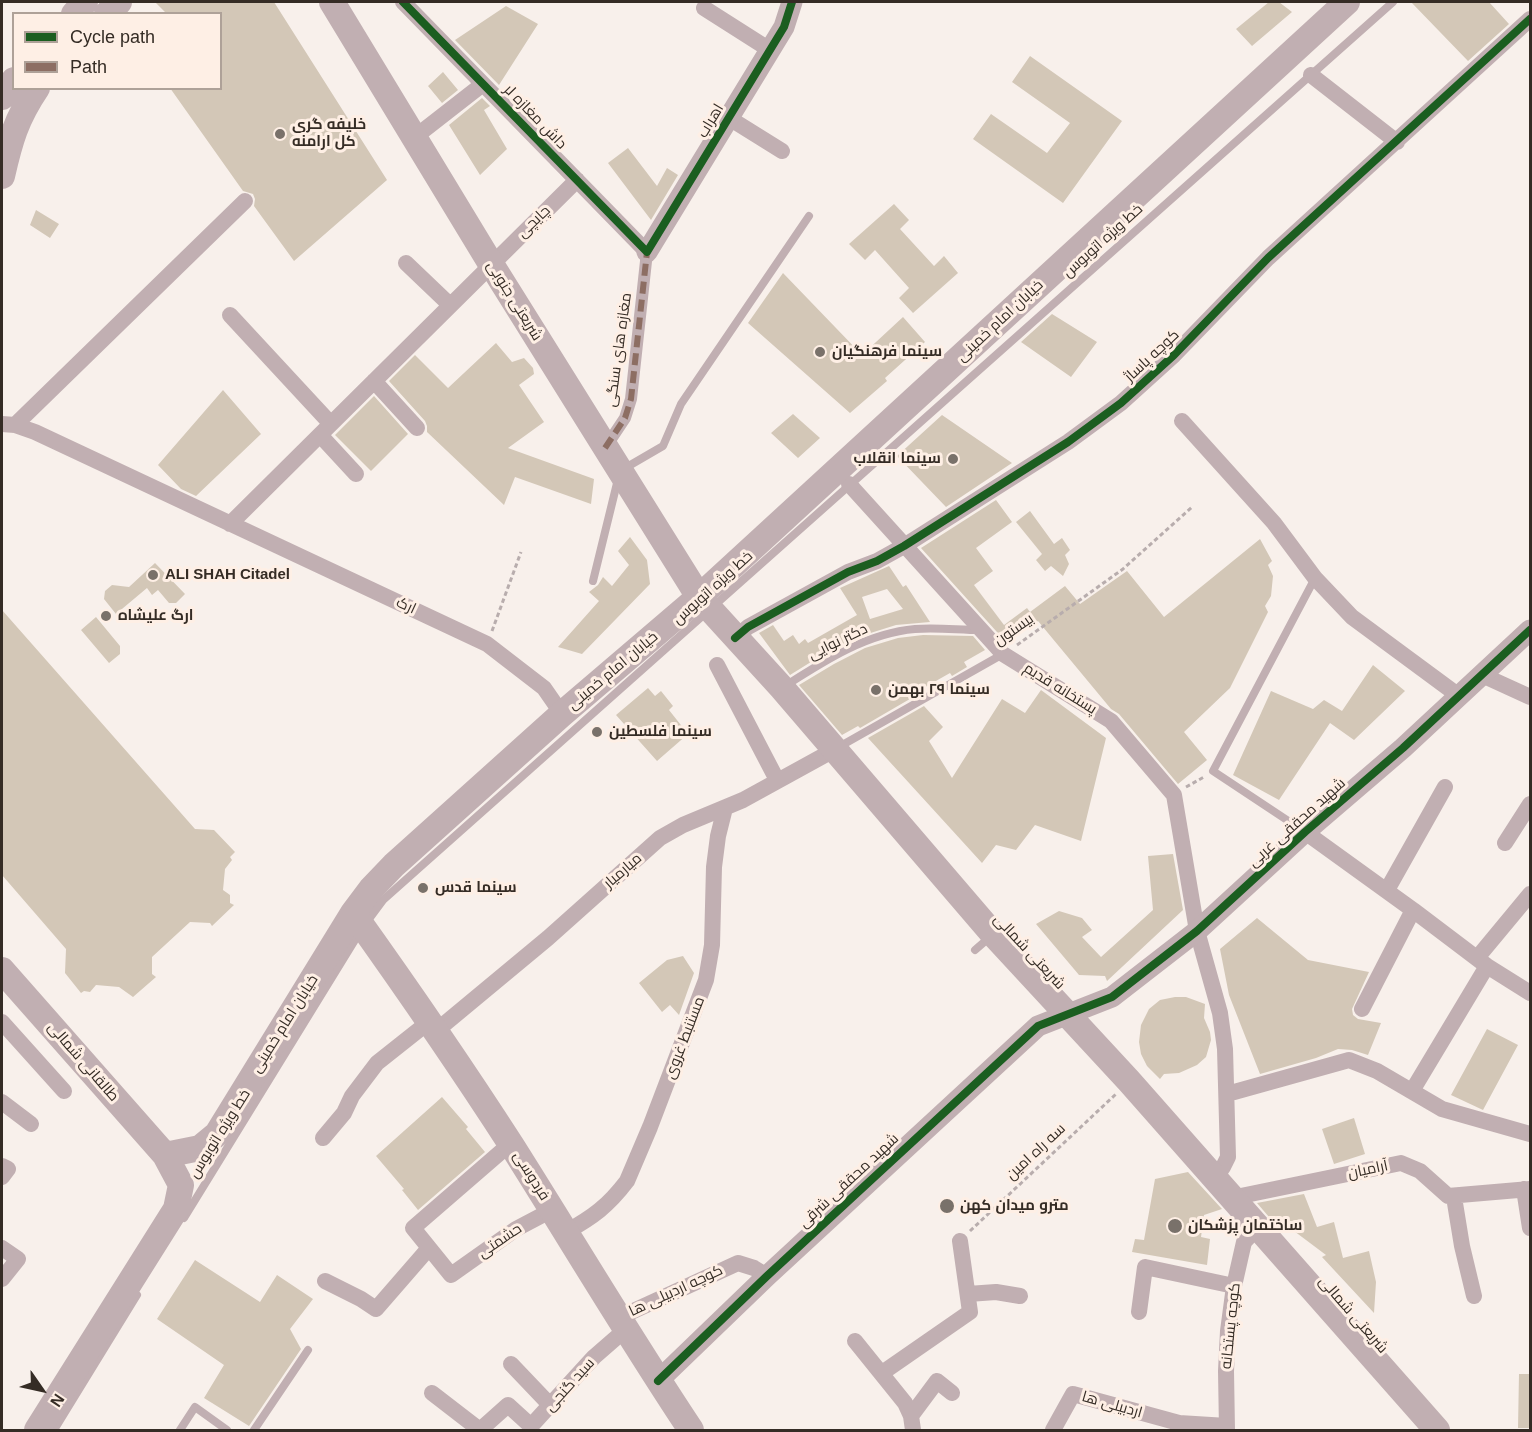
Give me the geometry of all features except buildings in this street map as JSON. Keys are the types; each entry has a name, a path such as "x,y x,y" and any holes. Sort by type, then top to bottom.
{"main road":[{"name":"شریعتی جنوبی","path":"332,2 491,264 704,603"},
{"name":"خیابان امام خمینی","path":"165,1155 200,1148 217,1134 358,920 371,889 394,865 562,714 704,603 1347,2"},
{"path":"2,97 12,83"},
{"path":"2,176 12,135 36,90"},
{"name":"شریعتی شمالی","path":"704,603 782,688 834,750 984,942 1067,1013 1437,1431"},
{"name":"فردوسی","path":"358,920 433,1026 566,1232 621,1324 692,1431"},
{"name":"طالقانی شمالی","path":"2,970 165,1155"},
{"path":"37,1431 176,1209 181,1185 165,1155"}],"street":[{"name":"داش مغازه لر","path":"403,2 647,252"},
{"name":"اهراب","path":"647,252 784,27 792,2"},
{"path":"704,8 770,50"},
{"name":"کوچه پاساژ","path":"735,638 748,627 848,572 877,561 904,546 1068,442 1121,403 1174,355 1268,258 1530,19"},
{"path":"1311,75 1397,142"},
{"path":"415,137 483,84"},
{"path":"729,118 782,151"},
{"name":"چایچی","path":"491,264 577,180"},
{"path":"8,424 245,201"},
{"name":"مغازه های سنگی","path":"605,447 625,418 631,399 647,252"},
{"path":"406,263 450,305"},
{"path":"230,524 491,264"},
{"path":"230,315 325,430 356,474"},
{"path":"374,381 417,428"},
{"path":"1182,421 1274,523 1316,578 1352,616 1459,696"},
{"name":"ارک","path":"8,424 487,644 544,688 562,714"},
{"name":"پستخانه قدیم","path":"849,484 1003,654 1111,721 1174,795"},
{"name":"شهید محققی غربی","path":"1067,1013 1112,997 1197,931 1530,630"},
{"path":"717,665 777,780"},
{"path":"1482,675 1530,697"},
{"name":"میارمیار","path":"323,1138 344,1113 352,1096 377,1063 433,1026 548,938 660,838 683,825 725,808 834,750"},
{"path":"1387,890 1445,787"},
{"path":"1174,795 1197,931 1220,1013 1226,1049 1228,1156 1214,1180"},
{"path":"1505,843 1530,804"},
{"name":"مستنبط غروی","path":"566,1232 595,1216 612,1201 627,1181 697,1005 710,963 714,867 725,808"},
{"path":"1305,832 1482,962 1530,993"},
{"path":"1412,1091 1482,962 1530,894"},
{"path":"1362,1009 1413,910"},
{"name":"شهید محققی شرقی","path":"658,1381 767,1276 1038,1026 1067,1013"},
{"path":"5,1033 64,1091"},
{"path":"1227,1095 1349,1060 1377,1071 1442,1109 1530,1134"},
{"path":"2,1102 31,1124"},
{"path":"325,1281 376,1309 429,1248 413,1228 510,1144"},
{"name":"آرامیان","path":"1231,1198 1401,1163 1420,1171 1442,1193 1454,1197"},
{"path":"2,1166 8,1169 2,1178"},
{"path":"1474,1296 1454,1197 1527,1189 1530,1228"},
{"name":"حشمتی","path":"429,1248 451,1275 516,1229 552,1210"},
{"name":"کوچه پستخانه","path":"1227,1428 1228,1331 1234,1286 1244,1242 1258,1227"},
{"path":"882,1373 970,1311 960,1241"},
{"path":"2,1248 18,1259 2,1279"},
{"name":"کوچه اردبیلی ها","path":"621,1324 738,1263 754,1268 767,1276"},
{"path":"1138,1312 1145,1267 1234,1286"},
{"path":"968,1294 996,1292 1020,1296"},
{"name":"سید گنجی","path":"432,1393 480,1430 508,1405 531,1426 621,1324"},
{"path":"855,1341 905,1403 912,1423"},
{"path":"511,1364 551,1406"},
{"path":"912,1423 936,1381 952,1393"},
{"name":"اردبیلی ها","path":"1053,1431 1073,1394 1179,1423 1227,1428"}],"lane":[{"name":"خط ویژه اتوبوس","path":"177,1229 358,920 383,900 704,603 849,484 1393,2"},
{"path":"593,582 620,471 663,446 681,404 809,216"},
{"path":"1305,832 1213,771 1316,578"},
{"name":"دکتر نوایی","path":"782,688 866,640 914,629 981,630"},
{"name":"بیستون","path":"834,750 1003,654"},
{"path":"54,1431 140,1289"},
{"path":"254,1431 308,1350"},
{"path":"180,1431 195,1407 227,1431"}],"path":[{"path":"487,644 521,552"},
{"path":"1174,795 1213,771"}],"marked path":[{"path":"605,448 625,418 631,399 647,252"}],"cycle path":[{"path":"403,2 647,252 784,27 792,2"},
{"path":"735,638 748,627 848,572 877,561 904,546 1068,442 1121,403 1174,355 1268,258 1530,19"},
{"path":"658,1381 767,1276 1038,1026 1112,997 1197,931 1305,832 1403,748 1530,630"}],"place":[{"name":"خلیفه گری کل ارامنه","path":"280,134"},
{"name":"سینما فرهنگیان","path":"820,352"},
{"name":"سینما انقلاب","path":"953,459"},
{"name":"ALI SHAH Citadel","path":"153,575"},
{"name":"ارگ علیشاه","path":"106,616"},
{"name":"سینما ۲۹ بهمن","path":"876,690"},
{"name":"سینما فلسطین","path":"597,732"},
{"name":"سینما قدس","path":"423,888"},
{"name":"مترو میدان کهن","path":"947,1206"},
{"name":"ساختمان پزشکان","path":"1175,1226"}]}
